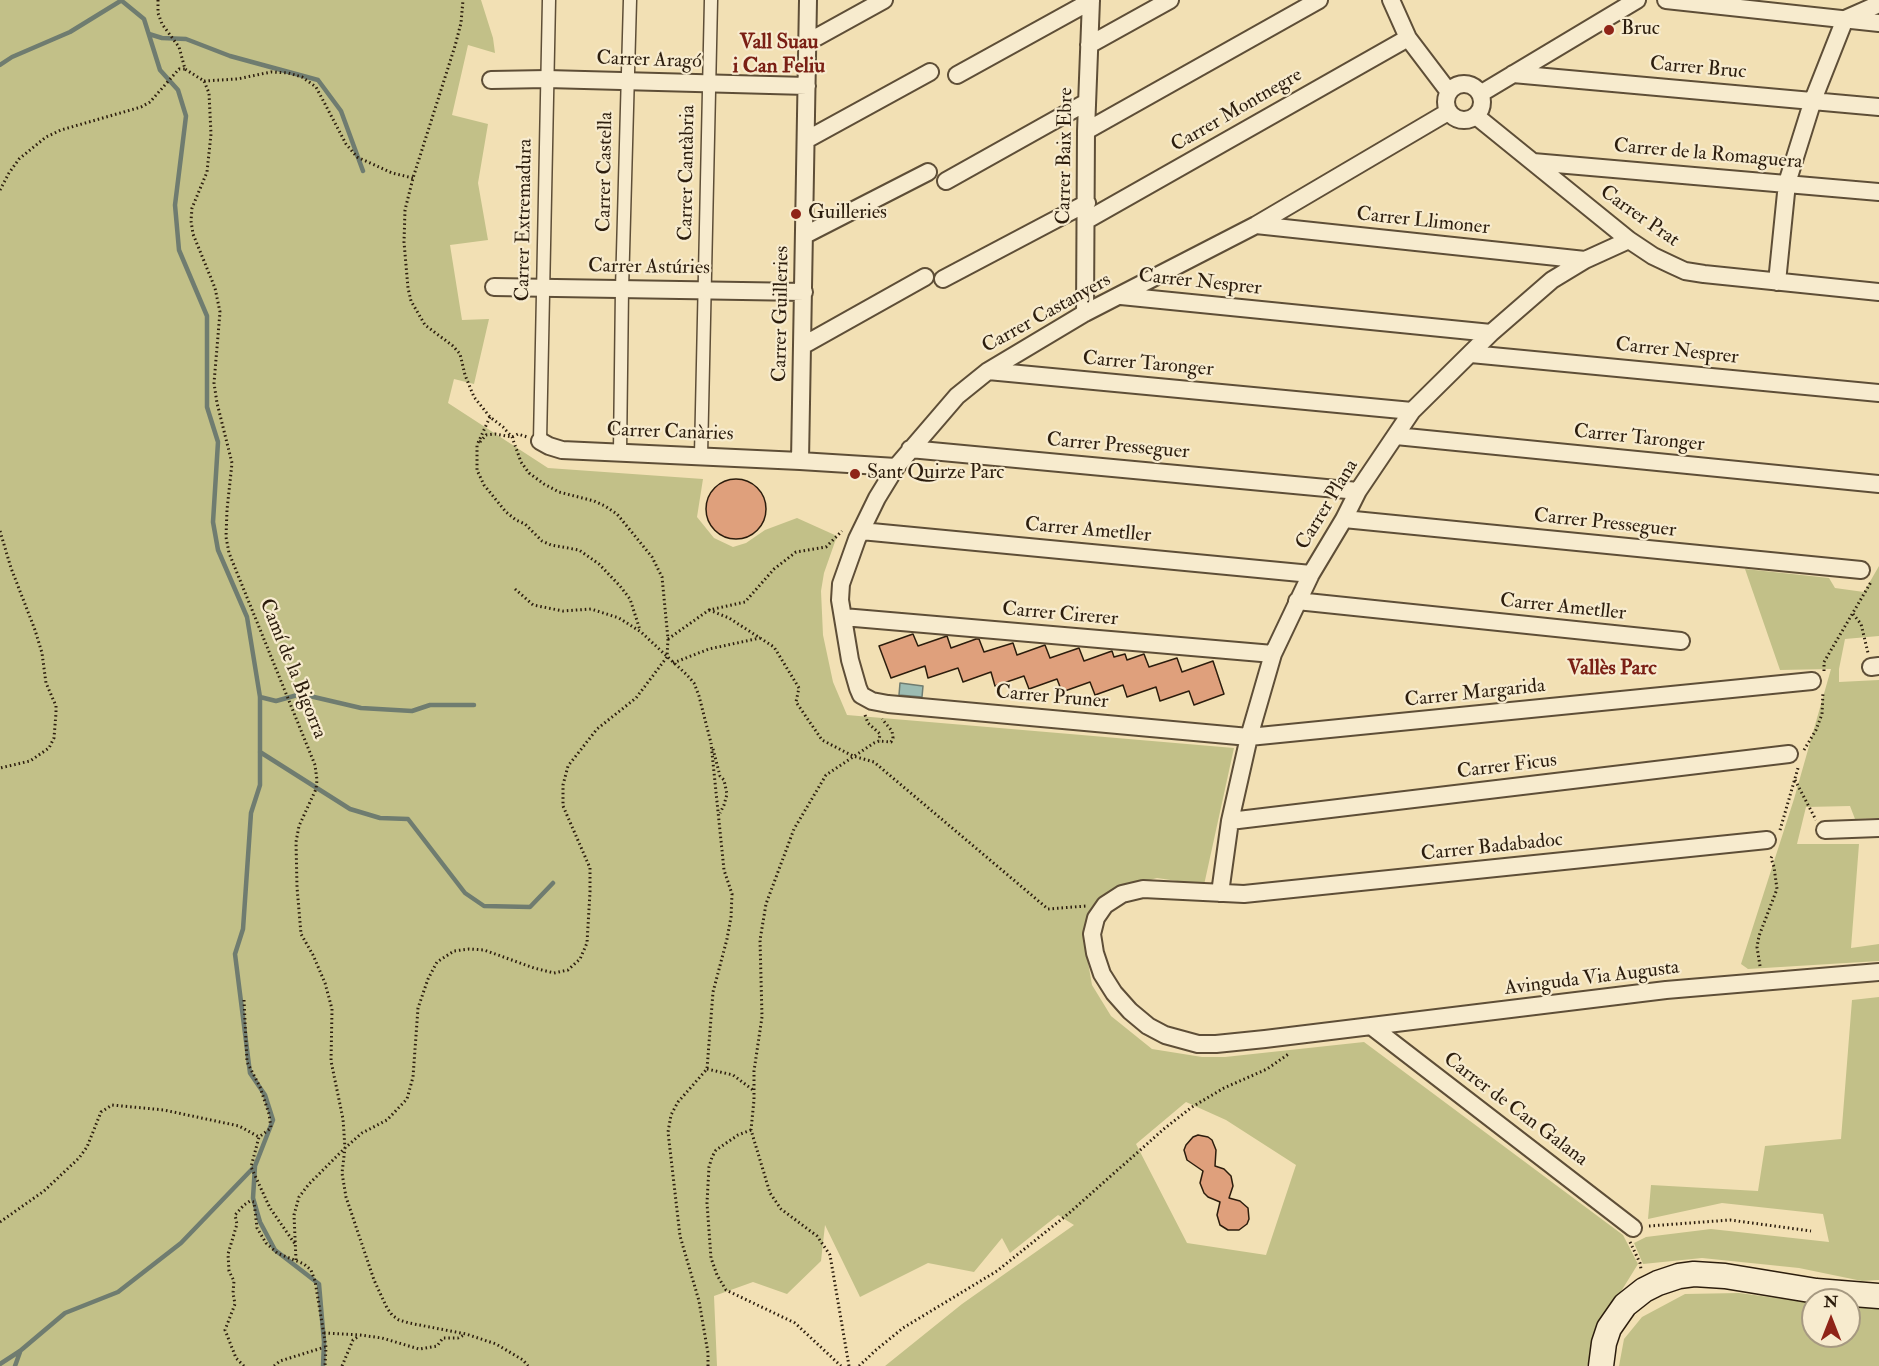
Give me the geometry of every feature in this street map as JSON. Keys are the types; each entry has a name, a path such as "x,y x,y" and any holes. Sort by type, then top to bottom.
{"main road":[{"path":"1601,1366 1604,1343 1609,1328 1625,1305 1644,1290 1679,1276 1708,1274 1816,1291 1879,1296"}],"street":[{"name":"Carrer Extremadura","path":"540,441 549,0"},
{"name":"Carrer Castella","path":"620,452 630,0"},
{"name":"Carrer Cantàbria","path":"701,455 711,0"},
{"name":"Carrer Guilleries","path":"800,461 808,0"},
{"path":"808,42 884,0"},
{"path":"957,75 1091,0"},
{"name":"Carrer Baix Ebre","path":"1085,313 1086,131 1091,0"},
{"path":"1089,45 1170,0"},
{"path":"1086,131 1319,0"},
{"path":"1480,94 1637,0"},
{"path":"1665,0 1879,23"},
{"path":"1395,1 1408,38 1449,92"},
{"path":"1777,282 1787,183 1813,100 1845,19 1879,4"},
{"name":"Carrer Montnegre","path":"1087,220 1408,38"},
{"path":"806,140 930,72"},
{"name":"Carrer Bruc","path":"1513,74 1879,107"},
{"name":"Carrer Aragó","path":"491,80 547,79 807,86"},
{"path":"1458,85 1471,86 1480,94 1481,105 1476,116 1464,120 1458,119 1449,112 1446,102 1449,92 1458,85"},
{"path":"946,180 1087,102"},
{"name":"Carrer Castanyers","path":"860,692 850,660 840,600 841,584 859,535 877,498 896,467 957,396 988,371 1085,313 1257,225 1449,112"},
{"name":"Carrer Prat","path":"1476,116 1629,240 1653,256 1685,271 1879,292"},
{"name":"Carrer de la Romaguera","path":"1533,162 1879,192"},
{"path":"805,235 928,172"},
{"path":"943,279 1087,203"},
{"name":"Carrer Llimoner","path":"1257,225 1585,260"},
{"name":"Carrer Plana","path":"1220,893 1230,821 1249,737 1273,654 1311,574 1358,491 1412,411 1491,333 1552,280 1585,260 1629,240"},
{"path":"802,345 925,277"},
{"name":"Carrer Astúries","path":"494,287 804,292"},
{"name":"Carrer Nesprer","path":"1120,296 1491,333"},
{"name":"Carrer Nesprer","path":"1471,354 1879,393"},
{"name":"Carrer Taronger","path":"988,371 1412,411"},
{"name":"Carrer Taronger","path":"1396,436 1879,484"},
{"name":"Carrer Canàries","path":"540,441 562,450 800,461"},
{"name":"Carrer Presseguer","path":"910,449 1358,491"},
{"path":"800,461 896,467"},
{"name":"Carrer Presseguer","path":"1344,519 1868,572"},
{"name":"Carrer Ametller","path":"859,535 1311,574"},
{"name":"Carrer Ametller","path":"1297,601 1681,641"},
{"name":"Carrer Cirerer","path":"843,617 1273,654"},
{"name":"Carrer Margarida","path":"1249,737 1820,682"},
{"name":"Carrer Pruner","path":"860,692 872,701 888,704 1249,737"},
{"name":"Carrer Ficus","path":"1230,821 1796,759"},
{"path":"1825,830 1879,828"},
{"name":"Carrer Badabadoc","path":"1105,904 1122,894 1143,889 1244,894 1774,840"},
{"name":"Avinguda Via Augusta","path":"1105,904 1096,918 1092,934 1102,974 1114,993 1148,1026 1165,1035 1198,1044 1226,1043 1666,990 1879,972"},
{"name":"Carrer de Can Galana","path":"1371,1026 1634,1228"}],"path":[{"path":"158,0 158,13 162,24 178,47 185,69"},
{"path":"296,1260 294,1215 299,1197 345,1148 362,1133 387,1120 407,1099 413,1077 417,1008 437,962 454,951 476,949 554,973 568,970 580,959 587,943 590,868 562,806 562,785 568,766 597,729 636,698 667,657 668,639 662,577 652,557 616,514 606,506 559,492 529,473 521,462 512,437 490,417 474,397 460,354 453,346 424,325 411,301 408,288 405,210 455,46 461,23 463,0"},
{"path":"0,190 19,159 46,137 61,130 141,107 150,102 179,69 185,69 204,81 237,79 271,72 302,77 316,87 346,144 357,157 392,173 413,178"},
{"name":"Camí de la Bigorra","path":"204,81 209,93 211,134 207,172 192,208 191,221 193,234 216,288 220,312 214,383 232,463 226,510 226,537 235,569 315,765 316,789 299,826 296,842 299,917 301,934 325,983 332,1010 331,1062 343,1119 345,1148 342,1173 346,1197 374,1280 392,1315 399,1320 466,1334 496,1344 523,1360 528,1366"},
{"path":"490,417 477,445 477,470 484,485 496,501 542,541 579,550 599,564 630,599 641,632"},
{"path":"477,445 486,435 512,437"},
{"path":"0,531 11,568 35,630 42,653 46,683 56,706 54,738 49,748 30,761 0,768"},
{"path":"668,639 709,609 745,602 774,570 796,552 826,547 842,531 859,535"},
{"path":"1763,983 1757,947 1777,889 1772,858 1774,840 1795,779 1796,759 1816,730 1822,714 1820,682 1824,662 1853,614 1868,572"},
{"path":"515,589 533,605 563,611 591,609 619,618 641,632 687,675 694,683 699,696 720,776 726,787 727,794 719,815"},
{"path":"709,609 729,618 774,647 799,688 796,702 822,740 853,756 874,762 1048,909 1105,904"},
{"path":"1853,614 1861,624 1875,666"},
{"path":"673,663 709,649 760,638"},
{"path":"860,692 866,719 880,734 879,741"},
{"path":"849,1366 830,1255 817,1236 781,1209 770,1193 751,1130 754,1071 762,1017 760,940 766,904 794,829 826,775 879,741 891,742 893,738 892,731 860,692"},
{"path":"708,1366 708,1353 699,1302 680,1236 675,1207 668,1132 671,1115 678,1102 707,1070 713,992 728,939 732,904 732,894 724,870 711,743"},
{"path":"1795,779 1815,819 1825,830"},
{"path":"244,1000 247,1062 260,1087 272,1128 259,1137 251,1167 270,1208 296,1246"},
{"path":"859,1366 903,1328 997,1270 1068,1214 1192,1107 1216,1092 1267,1069 1303,1044 1311,1033"},
{"path":"707,1070 734,1075 753,1090"},
{"path":"0,1222 44,1191 79,1158 87,1147 100,1112 112,1105 164,1110 238,1126 259,1137"},
{"path":"751,1130 738,1135 716,1150 709,1167 707,1203 711,1258 717,1275 726,1290 795,1323 841,1366"},
{"path":"244,1366 236,1358 225,1330 235,1304 232,1293 234,1281 229,1270 228,1254 237,1224 235,1215 250,1201 254,1202 257,1228 266,1243 277,1253 288,1259 296,1260 311,1270 324,1333 325,1366"},
{"path":"1644,1290 1640,1263 1630,1241 1634,1228 1730,1220 1811,1231"},
{"path":"324,1333 382,1338 418,1349 437,1346 443,1338 458,1338 466,1334"},
{"path":"342,1366 353,1340 360,1335"},
{"path":"274,1366 280,1361 326,1347"}],"shaded area":[{"path":"0,0 481,0 493,38 495,53 468,45 452,115 488,124 478,183 488,240 450,245 462,320 489,319 474,384 454,379 448,403 548,468 703,479 697,517 714,538 733,547 746,543 765,530 797,518 837,536 824,573 821,591 823,635 833,682 847,715 1234,748 1204,885 1157,878 1130,885 1089,920 1085,945 1092,985 1111,1016 1152,1049 1202,1057 1225,1057 1364,1042 1623,1235 1638,1264 1602,1322 1587,1366 885,1366 962,1304 1074,1225 1058,1215 1010,1253 1002,1238 974,1272 928,1263 860,1297 825,1225 821,1261 787,1294 753,1282 714,1296 717,1366 0,1366","holes":["1186,1102 1226,1120 1296,1165 1266,1255 1187,1243 1136,1144"]},
{"path":"1879,566 1879,636 1845,639 1839,682 1879,680 1879,818 1855,819 1850,806 1806,807 1797,844 1859,844 1851,948 1879,944 1879,961 1748,969 1741,964 1794,799 1831,669 1780,670 1745,569 1829,578 1835,588 1864,592"},
{"path":"1879,997 1879,1280 1862,1281 1799,1268 1702,1258 1643,1264 1634,1243 1646,1237 1711,1229 1829,1242 1823,1214 1722,1203 1648,1219 1651,1185 1758,1191 1765,1146 1841,1139 1852,1000"},
{"path":"1739,1293 1801,1301 1801,1348 1861,1348 1861,1308 1879,1308 1879,1366 1619,1366 1624,1339 1642,1317 1685,1294"}],"water":[{"path":"900,683 923,686 922,697 899,695"}],"building":[{"path":"736,479 753,484 761,492 766,509 761,526 753,534 736,539 719,534 711,526 706,509 711,492 719,484"},
{"path":"913,634 918,646 947,636 951,648 979,639 984,652 1013,643 1017,655 1045,645 1050,658 1079,648 1084,661 1112,651 1114,657 1125,654 1127,660 1144,654 1149,667 1177,658 1182,672 1213,661 1224,694 1194,705 1189,691 1160,701 1156,687 1127,697 1123,685 1095,695 1090,682 1062,692 1057,679 1029,689 1024,676 995,686 991,672 963,682 958,668 928,678 925,666 891,678 879,646"},
{"path":"1198,1135 1212,1140 1216,1150 1215,1166 1224,1169 1231,1176 1233,1186 1229,1198 1240,1201 1248,1208 1247,1224 1239,1230 1228,1230 1220,1225 1217,1215 1220,1202 1204,1193 1200,1183 1203,1171 1187,1160 1184,1150 1186,1145"}],"waterway":[{"path":"0,65 12,57 70,32 122,0"},
{"path":"122,1 144,19 160,70 178,90 186,116 175,205 179,250 207,316 207,407 218,442 213,522 218,550 247,617 260,697 260,785 251,813 243,929 235,954 250,1073 265,1095 273,1120 255,1166 253,1198 260,1222 275,1250 319,1284 324,1342 323,1366"},
{"path":"149,34 162,38 186,39 230,56 318,80 341,111 363,171"},
{"path":"260,697 276,701 301,694 361,708 412,711 430,705 474,705"},
{"path":"260,752 350,809 380,818 408,819 465,893 484,906 530,907 553,883"},
{"path":"0,1364 20,1351 65,1313 118,1292 181,1243 255,1166"},
{"path":"15,1366 20,1352"}],"place":[{"name":"Bruc","path":"1609,30"},
{"name":"Guilleries","path":"796,214"},
{"name":"Sant Quirze Parc","path":"855,474"}],"district":[{"name":"Vall Suau i Can Feliu","path":"779,55"},
{"name":"Vallès Parc","path":"1612,669"}]}
